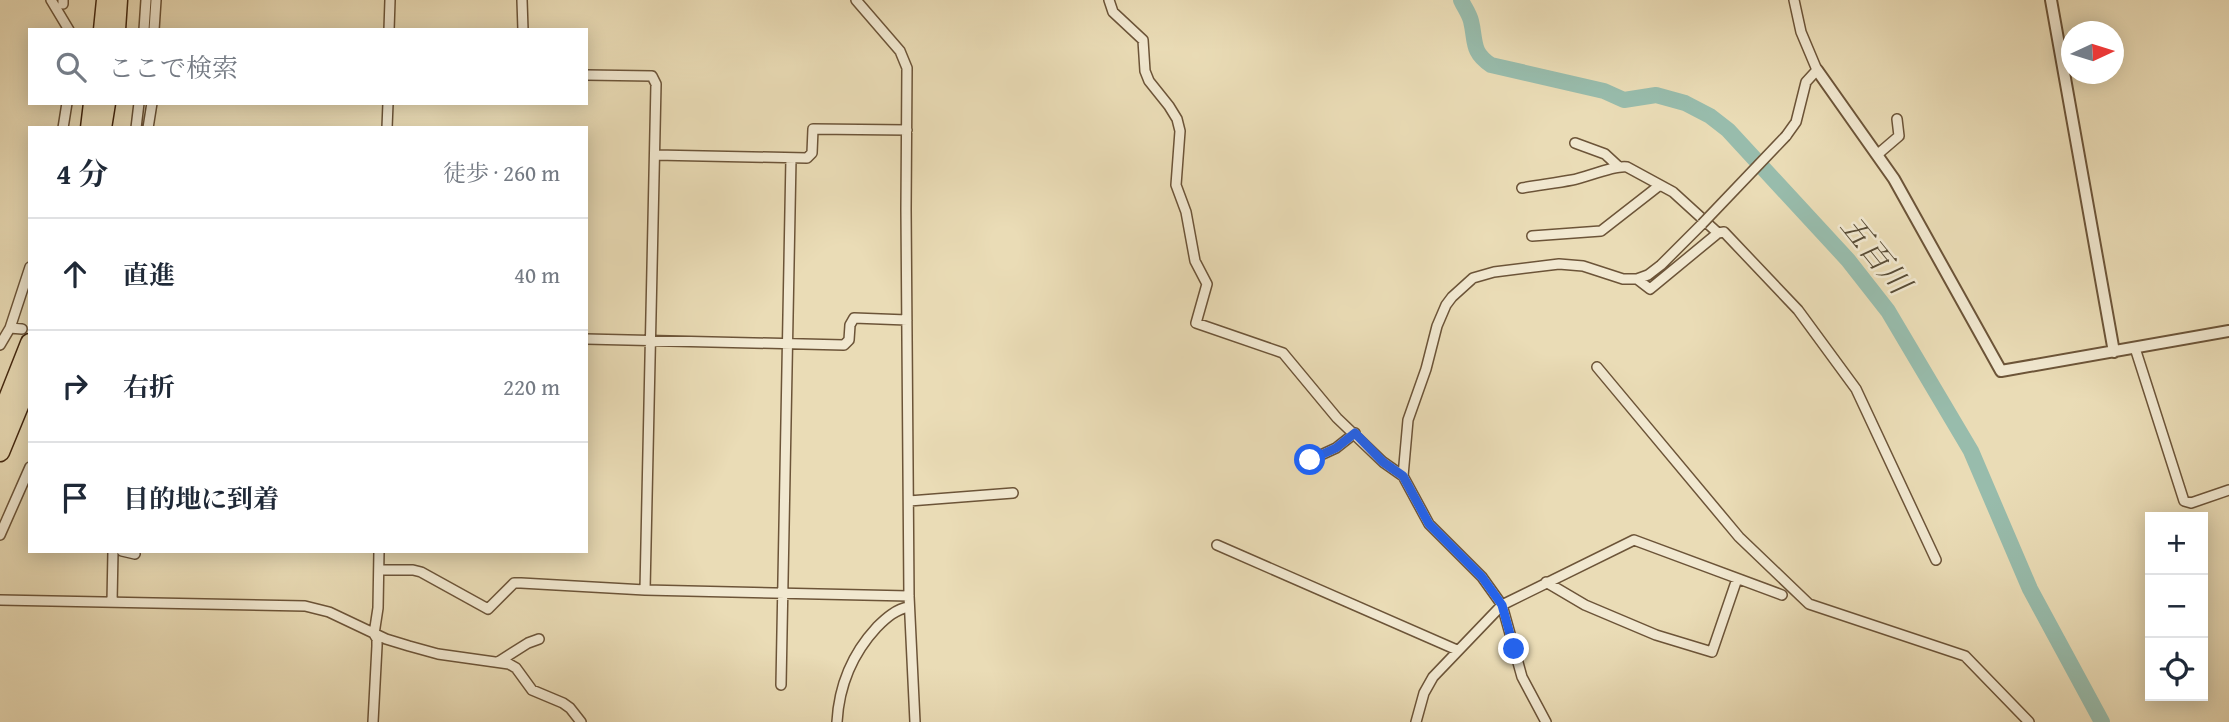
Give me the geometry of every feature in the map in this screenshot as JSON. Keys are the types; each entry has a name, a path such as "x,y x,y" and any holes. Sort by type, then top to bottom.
{"highway":[{"path":"103,28 106,0"},
{"path":"116,28 118,0"},
{"path":"90,126 93,105"},
{"path":"102,126 106,105"},
{"path":"0,419 26,336"},
{"path":"0,452 28,384"}],"street":[{"path":"51,0 68,28"},
{"path":"144,28 146,0"},
{"path":"154,28 156,0"},
{"path":"389,28 390,0"},
{"path":"522,0 523,28"},
{"path":"856,0 904,58 907,68 909,607 915,722"},
{"path":"1109,0 1113,12 1143,40 1145,71 1149,81 1177,119 1180,131 1176,185 1186,212 1195,261 1207,284 1196,323 1283,353 1336,418 1383,462 1403,476 1429,524 1482,577 1502,605 1522,677 1546,722"},
{"path":"1794,0 1801,32 1817,70 1894,179 2001,371 2229,331"},
{"path":"2051,0 2114,352"},
{"path":"1403,476 1408,420 1426,369 1437,326 1446,305 1461,288 1473,278 1494,272 1559,264 1583,266 1623,279 1648,275 1702,224 1786,136 1796,122 1806,82 1817,70"},
{"path":"588,75 652,76 656,84 645,590"},
{"path":"63,126 67,105"},
{"path":"136,126 139,105"},
{"path":"148,126 152,105"},
{"path":"387,126 388,105"},
{"path":"1878,155 1899,136 1897,119"},
{"path":"655,155 807,158 811,155 813,129 907,130"},
{"path":"1575,143 1605,154 1618,166 1637,172 1673,192 1718,233"},
{"path":"781,685 790,158"},
{"path":"1522,188 1572,180 1618,166"},
{"path":"1532,236 1601,231 1660,185"},
{"path":"1636,279 1650,289 1718,233 1724,232 1798,310 1856,389 1936,559"},
{"path":"0,345 10,328 28,273"},
{"path":"588,339 844,345 849,340 850,325 854,318 907,320"},
{"path":"10,328 26,336"},
{"path":"2135,348 2184,501 2191,503 2229,491"},
{"path":"1597,367 1739,537 1810,604 1965,656 2029,722"},
{"path":"1310,460 1336,448 1355,433"},
{"path":"0,535 28,472"},
{"path":"909,501 1013,492"},
{"path":"1416,722 1429,683 1440,668 1502,605 1634,540 1782,596"},
{"path":"1217,545 1457,650"},
{"path":"112,602 113,553"},
{"path":"131,553 135,554"},
{"path":"373,722 377,646 374,634 378,608 379,553"},
{"path":"379,570 421,572 488,609 514,583 645,590 909,596"},
{"path":"1546,582 1585,606 1656,635 1712,652 1737,579"},
{"path":"0,600 305,606 330,612 386,639 438,654 498,662 516,668 532,690 563,703 582,722"},
{"path":"837,722 841,691 855,653 885,619 909,607"},
{"path":"498,662 539,639"}],"waterway":[{"name":"五百川","path":"1461,0 1470,18 1477,51 1491,65 1604,91 1624,100 1656,95 1685,103 1710,116 1728,130 1848,260 1888,311 1971,451 2030,589 2102,722"}],"route":[{"path":"1310,460 1336,448 1355,433 1383,462 1403,476 1429,524 1482,577 1502,605 1514,649"}]}
